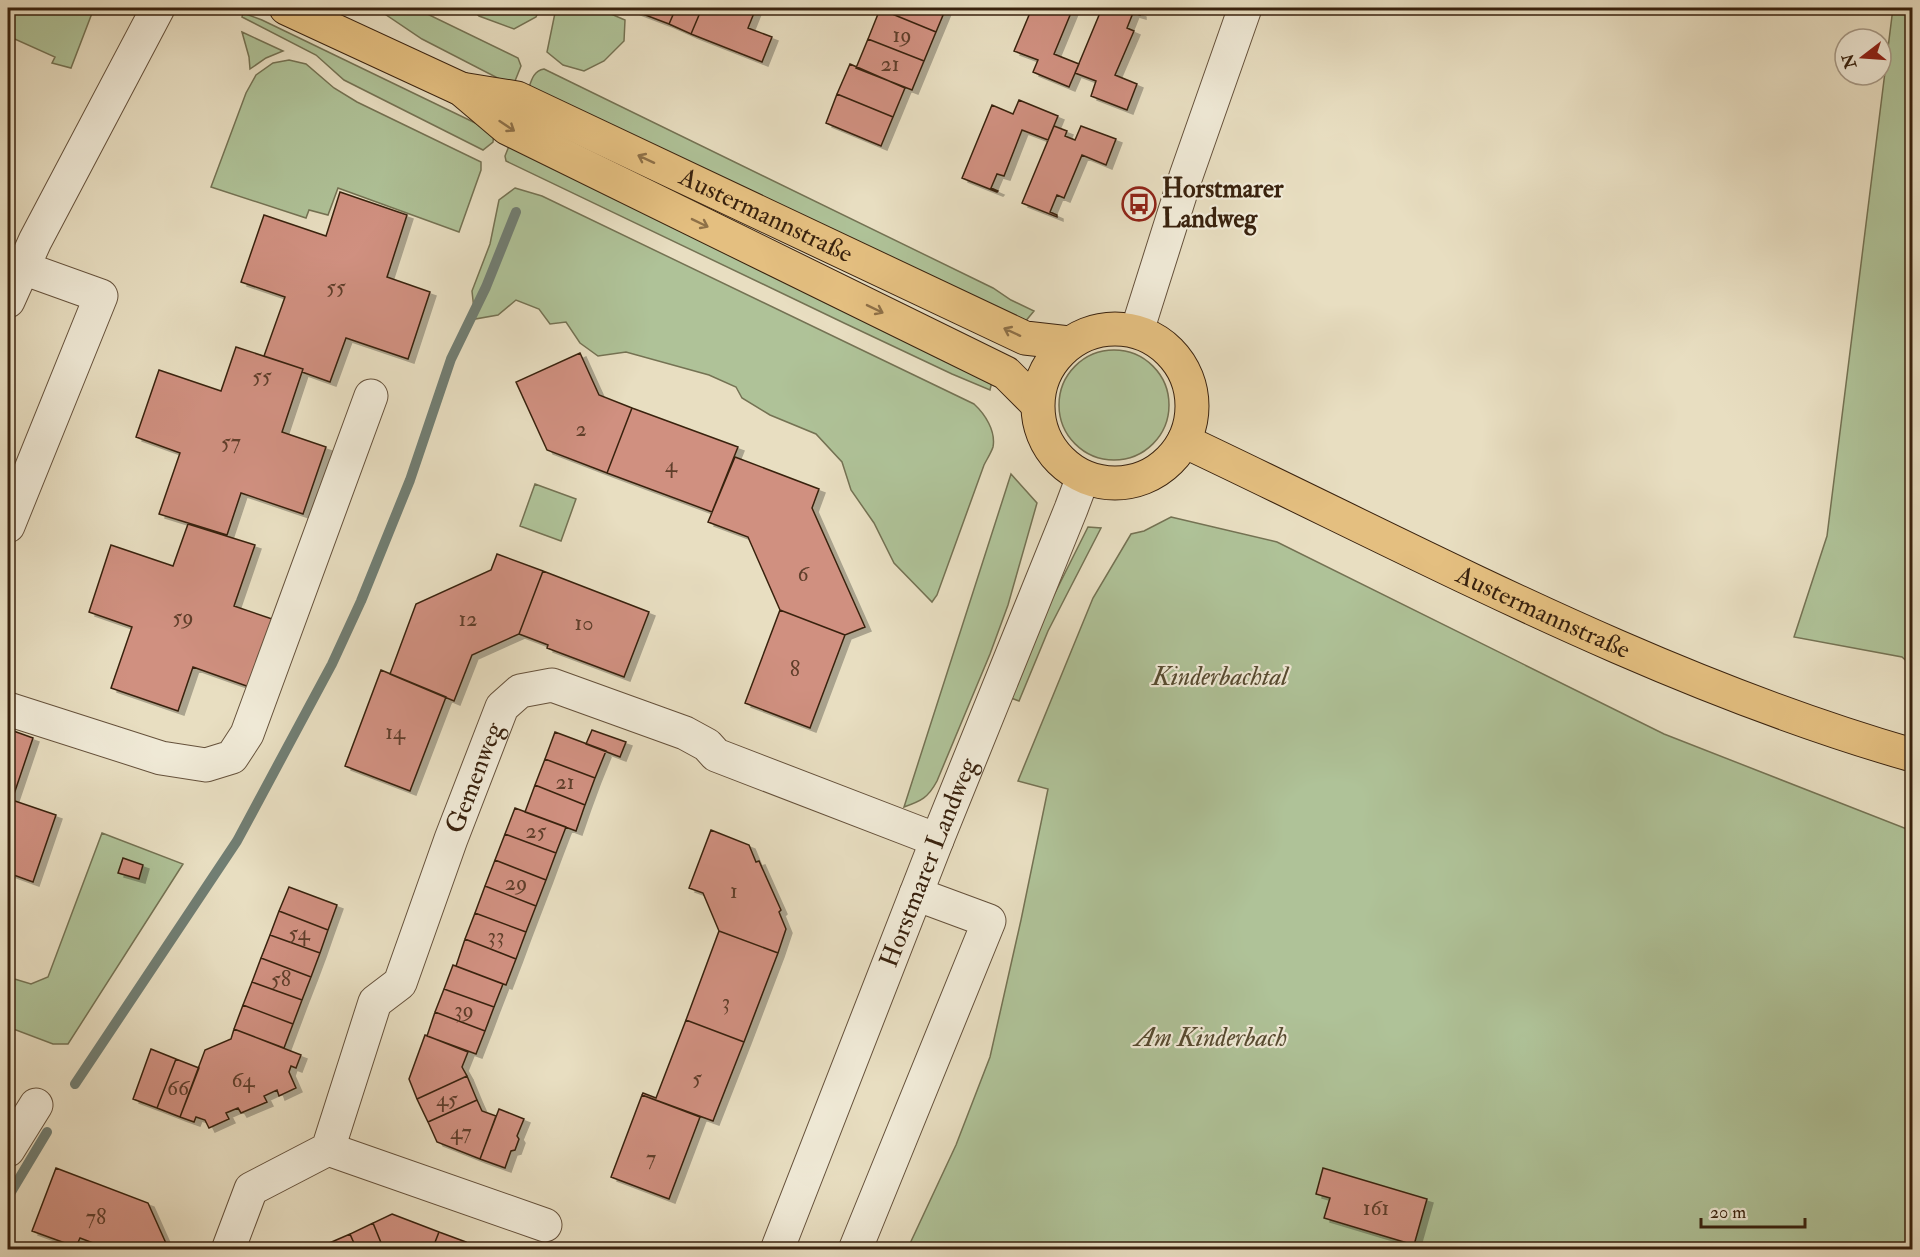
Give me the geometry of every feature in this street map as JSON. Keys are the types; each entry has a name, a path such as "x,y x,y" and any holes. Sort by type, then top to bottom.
{"main road":[{"name":"Austermannstraße","path":"286,8 461,89 507,128 1006,373 1037,404"},
{"name":"Austermannstraße","path":"461,89 517,98 1025,338 1069,343"},
{"path":"1114,328 1137,331 1158,341 1174,356 1186,376 1192,398 1191,420 1184,441 1170,460 1151,475 1129,482 1105,483 1083,477 1064,465 1049,447 1040,427 1037,404 1041,381 1052,359 1069,343 1090,332 1114,328"},
{"name":"Austermannstraße","path":"1184,441 1575,628 1756,703 1912,755"}],"street":[{"path":"8,301 35,241 158,8"},
{"path":"1137,331 1186,176 1245,8"},
{"path":"8,526 101,296 23,268"},
{"path":"8,709 161,758 206,765 232,757 247,734 371,396"},
{"name":"Horstmarer Landweg","path":"777,1250 937,840 1083,477"},
{"name":"Gemenweg","path":"328,1149 375,1002 400,983 451,839 502,707 520,691 552,685 674,729 707,745 716,755 937,840"},
{"path":"855,1250 989,921 916,894"},
{"path":"8,1150 36,1105"},
{"path":"228,1250 251,1189 328,1149 545,1225"}],"green space":[{"path":"8,8 94,8 71,68 52,63 55,57 8,36"},
{"path":"376,8 415,8 518,58 521,66 513,86 422,39"},
{"path":"471,8 540,8 536,17 514,29 479,16"},
{"path":"556,8 597,8 625,20 624,41 604,61 584,71 563,65 547,52"},
{"path":"1893,8 1912,8 1912,666 1902,657 1794,637 1827,536 1883,87 1893,87 1893,27 1891,27"},
{"path":"243,13 262,20 494,132 493,142 483,150 344,80 316,55 242,17"},
{"path":"242,32 283,51 266,58 250,69"},
{"path":"289,60 306,64 334,88 357,102 481,162 481,170 459,232 338,188 328,215 309,210 306,218 211,187 246,93 256,75 273,63"},
{"path":"544,69 993,288 1034,311 1024,323 527,93 534,75"},
{"path":"511,141 993,377 990,390 844,323 506,161 505,156"},
{"path":"515,188 542,196 974,404 986,418 991,429 993,447 984,465 937,595 932,602 894,563 874,523 851,490 842,462 816,434 770,415 742,398 736,387 709,375 626,352 598,356 580,343 566,322 550,324 539,309 516,300 498,315 475,319 472,291 490,244 499,200"},
{"path":"1114,350 1135,354 1153,366 1165,384 1169,405 1165,426 1153,444 1135,456 1114,460 1093,456 1075,444 1063,426 1059,405 1063,384 1075,366 1093,354"},
{"path":"1011,474 1037,503 1008,605 937,781 924,798 904,807"},
{"path":"535,484 576,499 561,541 520,526"},
{"path":"1171,517 1277,542 1664,734 1912,831 1912,1249 907,1250 956,1145 990,1057 1048,789 1018,781 1093,598 1131,534 1144,531"},
{"path":"1088,527 1101,528 1048,631 1019,701 1011,698 1037,629"},
{"path":"102,833 183,864 68,1044 53,1044 8,1027 8,977 31,984 48,977"}],"building":[{"path":"627,8 676,8 669,24"},
{"path":"676,8 702,8 691,34 669,24"},
{"path":"702,8 756,8 748,28 772,37 762,62 691,34"},
{"path":"881,8 946,8 936,32"},
{"path":"1032,8 1073,8 1054,54 1079,64 1069,87 1033,72 1038,60 1014,51"},
{"path":"1102,8 1126,8 1140,13 1140,15 1133,13 1127,28 1134,31 1115,75 1137,84 1127,110 1091,96 1096,81 1075,73"},
{"path":"880,9 936,32 924,61 868,39"},
{"path":"868,39 924,61 912,90 856,68"},
{"path":"850,64 905,88 893,117 837,94"},
{"path":"837,94 893,117 881,146 826,123"},
{"path":"1019,100 1058,116 1048,140 1022,130 1004,176 997,174 991,188 997,192 962,178 992,105 1013,114"},
{"path":"1054,126 1067,131 1065,136 1075,140 1081,126 1116,139 1106,165 1082,155 1064,198 1057,195 1050,212 1057,217 1022,203"},
{"path":"340,192 407,215 387,277 430,292 408,359 346,338 330,382 302,372 303,369 264,356 285,297 241,282 264,215 326,236"},
{"path":"236,347 303,369 282,432 326,447 303,514 241,493 227,535 159,514 180,453 136,437 159,370 221,391"},
{"path":"580,353 599,395 632,408 607,473 547,450 516,382"},
{"path":"632,408 738,447 712,512 607,473"},
{"path":"735,457 819,489 812,508 865,627 845,635 780,610 748,537 708,522"},
{"path":"188,524 255,545 234,606 278,621 255,689 193,667 178,711 111,688 132,627 89,612 111,545 173,566"},
{"path":"497,554 543,571 519,634 472,655 454,701 390,674 416,604 491,570"},
{"path":"543,571 649,612 624,677 547,648 548,645 519,634"},
{"path":"780,610 845,635 810,728 745,703"},
{"path":"381,670 446,697 410,791 345,766"},
{"path":"8,729 33,738 12,800 56,815 33,882 8,873"},
{"path":"592,730 626,742 620,757 586,744"},
{"path":"555,732 606,751 595,778 545,759"},
{"path":"545,759 595,778 585,805 535,785"},
{"path":"535,785 585,805 576,831 525,812"},
{"path":"515,808 566,827 556,853 505,834"},
{"path":"711,830 749,845 756,862 759,861 781,910 779,912 786,929 778,953 719,931 703,893 689,888"},
{"path":"505,834 556,853 546,880 495,860"},
{"path":"123,858 143,865 139,879 118,873"},
{"path":"495,860 546,880 536,906 485,886"},
{"path":"485,886 536,906 526,932 475,913"},
{"path":"289,887 337,905 328,930 279,911"},
{"path":"279,911 328,930 320,953 270,935"},
{"path":"475,913 526,932 516,959 465,939"},
{"path":"719,931 778,953 744,1042 686,1020"},
{"path":"270,935 320,953 311,977 261,958"},
{"path":"465,939 516,959 506,985 456,966"},
{"path":"261,958 311,977 302,1000 252,982"},
{"path":"453,965 503,984 494,1007 444,989"},
{"path":"252,982 302,1000 293,1024 243,1005"},
{"path":"444,989 494,1007 485,1031 435,1012"},
{"path":"243,1005 293,1024 284,1048 234,1029"},
{"path":"435,1012 485,1031 476,1054 427,1036"},
{"path":"686,1020 744,1042 713,1121 642,1095 643,1093 656,1098"},
{"path":"234,1029 301,1055 296,1068 291,1066 289,1072 296,1088 279,1096 277,1090 264,1096 267,1102 241,1113 238,1108 226,1113 229,1119 209,1128 205,1120 196,1117 194,1122 180,1117 205,1050 231,1039"},
{"path":"425,1035 468,1052 462,1067 467,1076 417,1099 409,1079"},
{"path":"151,1049 176,1059 157,1108 133,1099"},
{"path":"176,1059 199,1068 180,1117 157,1108"},
{"path":"467,1076 477,1100 428,1122 417,1099"},
{"path":"642,1095 700,1117 669,1199 611,1177"},
{"path":"477,1100 482,1111 496,1116 480,1159 437,1142 428,1122"},
{"path":"499,1109 524,1119 517,1136 519,1139 515,1150 511,1151 505,1168 480,1159"},
{"path":"56,1168 148,1203 169,1250 118,1250 80,1238 76,1247 32,1231"},
{"path":"1323,1168 1427,1199 1414,1245 1324,1218 1330,1198 1316,1194"},
{"path":"392,1214 439,1232 432,1250 384,1250 373,1223"},
{"path":"373,1223 384,1250 357,1250 350,1234"},
{"path":"439,1232 466,1242 463,1250 432,1250"},
{"path":"350,1234 357,1250 329,1250 327,1244"}],"waterway":[{"path":"75,1084 237,841 332,664 361,601 410,480 451,359 486,287 516,212"},
{"path":"8,1197 47,1132"}],"place":[{"name":"Horstmarer Landweg","path":"1139,204"}],"park label":[{"name":"Kinderbachtal","path":"1220,677"},
{"name":"Am Kinderbach","path":"1211,1038"}]}
